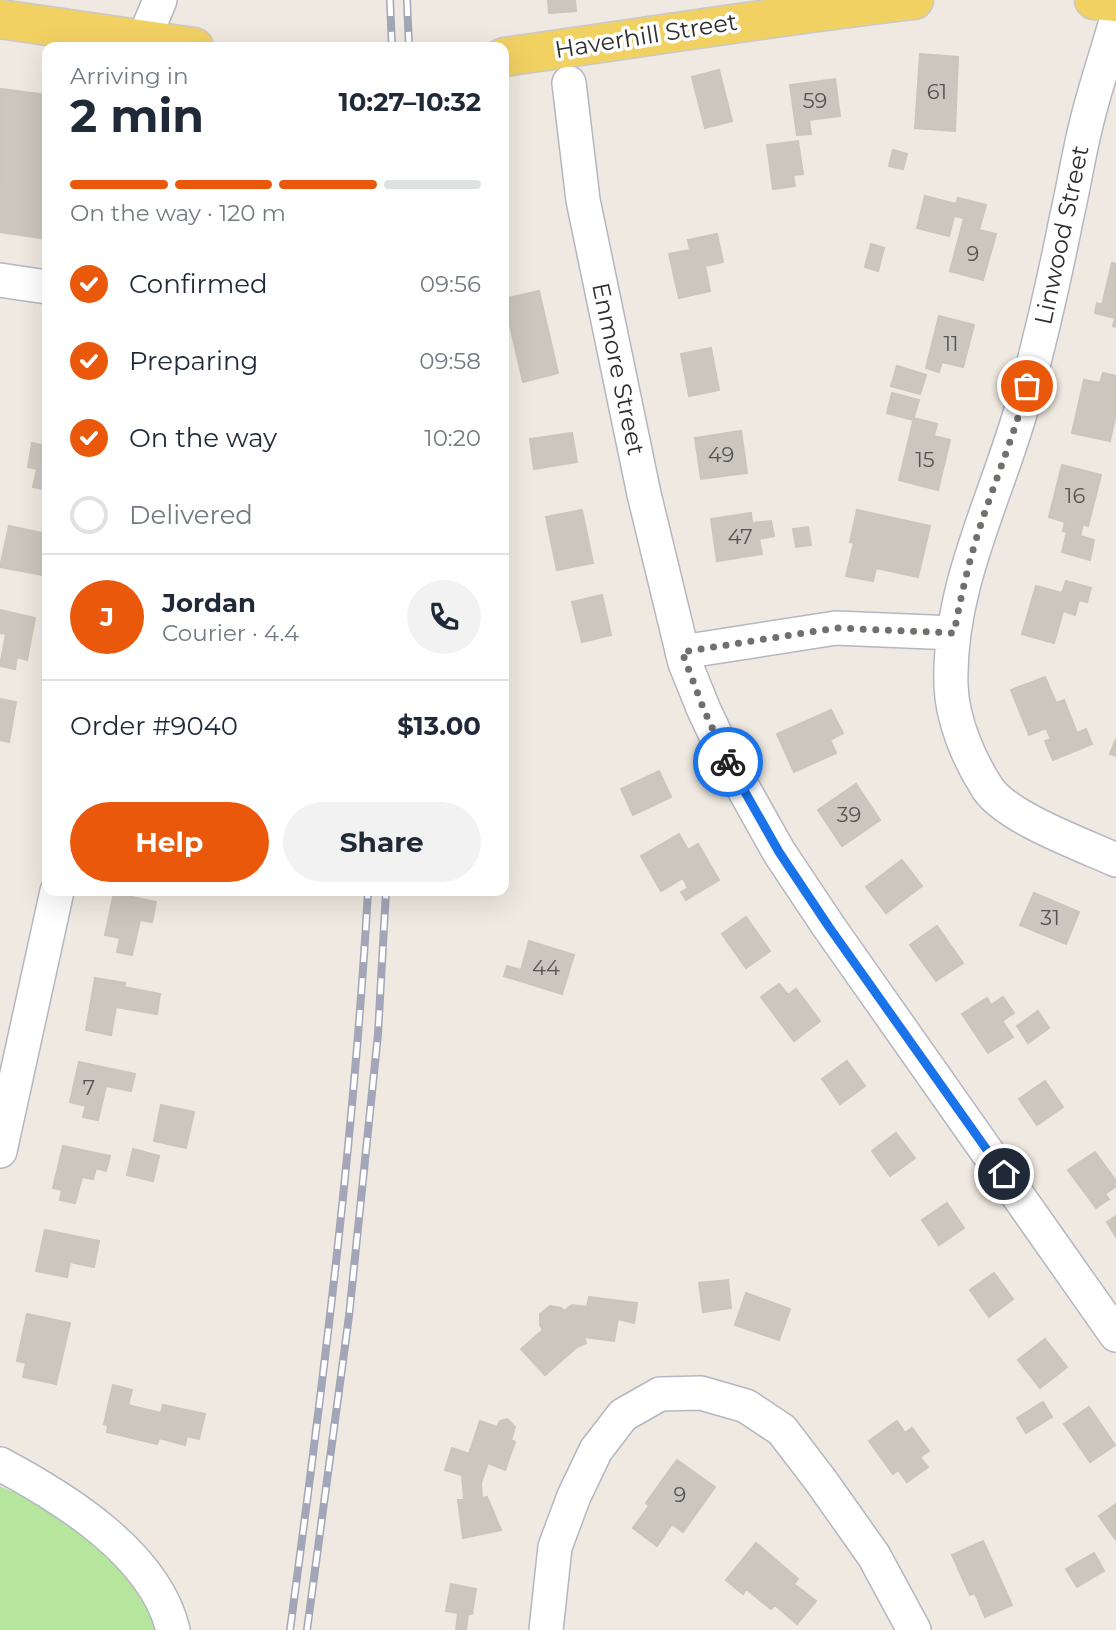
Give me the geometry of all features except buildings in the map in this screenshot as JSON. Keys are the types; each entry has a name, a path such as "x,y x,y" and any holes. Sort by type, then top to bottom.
{"main road":[{"name":"Haverhill Street","path":"509,56 756,19 914,0"},
{"path":"1094,0 1116,2"},
{"path":"0,19 152,42"}],"street":[{"path":"143,41 160,0"},
{"name":"Linwood Street","path":"1116,21 1088,116 1046,313 1026,392 1016,429 981,523 961,597 954,633 951,687 955,711 971,757 988,789 1014,811 1116,860"},
{"name":"Enmore Street","path":"569,83 585,213 647,506 682,652 704,710 728,761 779,852 1116,1335"},
{"path":"0,280 42,286"},
{"path":"682,652 836,628 954,633"},
{"path":"0,1152 56,896"},
{"path":"546,1630 555,1547 574,1496 596,1450 624,1415 660,1394 701,1393 746,1406 782,1430 874,1556 914,1630"},
{"path":"0,1464 37,1484 121,1545 151,1583 173,1630"}],"green space":[{"path":"0,1486 57,1513 92,1541 130,1582 159,1630 0,1630"}],"railway":[{"path":"390,0 392,42"},
{"path":"407,0 409,42"},
{"path":"290,1630 346,1169 368,896"},
{"path":"307,1630 349,1316 378,1034 386,896"}],"way so far":[{"path":"728,762 682,652 836,628 954,633 981,523 1016,429 1027,386"}],"route":[{"path":"728,762 779,852 829,927 1004,1174"}]}
